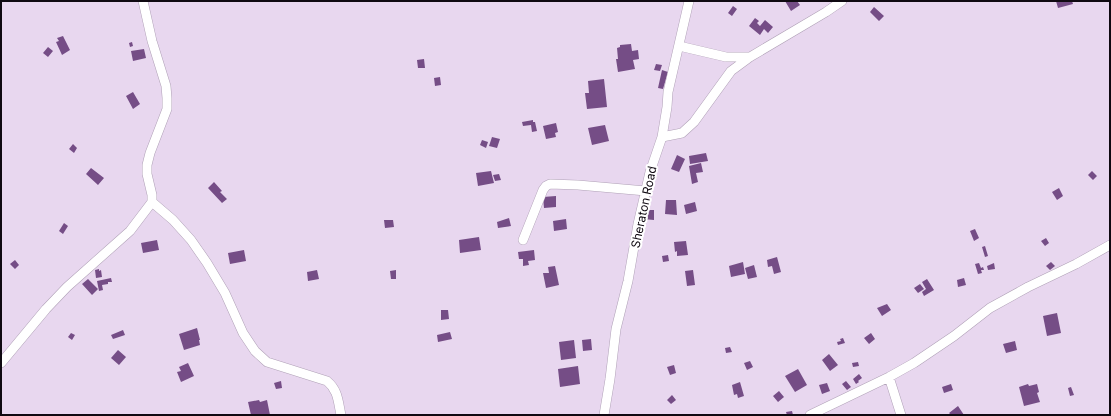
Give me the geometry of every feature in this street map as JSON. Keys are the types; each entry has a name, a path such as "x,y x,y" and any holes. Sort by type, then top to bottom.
{"street":[{"path":"1,363 67,286 130,231 152,202 152,195 147,174 147,165 150,153 167,109 167,98 166,86 152,41 143,1"},
{"name":"Sheraton Road","path":"604,415 616,329 628,281 638,224 650,172 662,137 668,92 689,1"},
{"path":"662,137 682,133 694,122 731,71 750,57 842,1"},
{"path":"679,46 726,57 750,57"},
{"path":"523,240 543,190 550,184 585,185 646,191"},
{"path":"152,202 173,220 191,240 207,263 225,293 243,333 255,351 267,362 327,380 334,387 341,415"},
{"path":"810,415 889,377 914,363 954,336 990,308 1110,245"},
{"path":"889,377 901,415"}],"building":[{"path":"785,1 797,1 800,5 791,11"},
{"path":"1056,1 1072,1 1073,4 1058,8"},
{"path":"733,6 737,9 732,16 728,13"},
{"path":"874,7 884,16 879,21 870,12"},
{"path":"755,18 759,21 757,23 760,26 765,20 773,27 768,33 764,29 760,35 749,26"},
{"path":"63,36 70,50 62,55 56,42 59,41 57,38"},
{"path":"132,42 133,46 130,47 129,43"},
{"path":"631,44 632,51 638,50 639,59 633,60 635,69 618,72 616,59 618,59 617,48 620,47 620,45"},
{"path":"48,47 53,51 48,57 43,53"},
{"path":"144,49 146,58 133,61 131,51"},
{"path":"424,59 425,68 418,68 417,60"},
{"path":"656,64 662,65 660,71 654,70"},
{"path":"662,70 668,72 663,89 658,88"},
{"path":"440,77 441,85 435,86 434,78"},
{"path":"604,79 607,107 587,109 585,93 589,93 588,81"},
{"path":"133,92 140,104 133,109 126,96"},
{"path":"533,120 537,131 532,132 531,125 523,126 522,122"},
{"path":"556,123 558,132 555,133 556,137 546,139 543,126"},
{"path":"605,125 609,141 592,145 588,128"},
{"path":"492,137 500,139 497,148 489,146"},
{"path":"482,140 488,142 486,148 480,145"},
{"path":"73,144 77,148 74,153 69,149"},
{"path":"706,153 708,161 690,164 689,156"},
{"path":"677,155 685,159 679,172 671,169"},
{"path":"701,163 703,172 696,173 698,182 692,184 689,166"},
{"path":"91,168 104,178 98,185 86,174"},
{"path":"491,171 494,183 478,186 476,173"},
{"path":"1092,171 1097,176 1093,180 1088,175"},
{"path":"499,174 501,180 495,181 493,175"},
{"path":"214,182 222,191 220,192 227,199 222,203 208,188"},
{"path":"1059,188 1063,196 1057,200 1052,192"},
{"path":"556,196 556,207 544,208 543,197"},
{"path":"666,200 676,200 677,215 665,214"},
{"path":"695,202 697,211 686,214 684,205"},
{"path":"644,210 654,210 654,220 643,219"},
{"path":"509,218 511,226 498,228 497,222"},
{"path":"566,219 567,229 554,231 553,221"},
{"path":"384,220 393,220 394,227 385,228"},
{"path":"64,223 68,226 63,234 59,231"},
{"path":"975,229 979,238 974,241 970,231"},
{"path":"479,237 481,250 460,253 459,240"},
{"path":"1046,238 1049,243 1045,246 1041,241"},
{"path":"157,240 159,250 143,253 141,243"},
{"path":"686,241 688,255 677,256 674,242"},
{"path":"985,246 988,256 985,257 982,247"},
{"path":"244,250 246,261 230,264 228,253"},
{"path":"534,250 535,260 528,261 529,265 523,266 523,259 519,259 518,252"},
{"path":"668,255 669,261 663,262 662,256"},
{"path":"777,257 781,272 774,274 772,266 768,267 767,260"},
{"path":"15,260 19,265 15,269 10,264"},
{"path":"743,262 745,274 731,277 729,266"},
{"path":"1051,262 1055,266 1050,270 1046,266"},
{"path":"979,263 981,268 983,267 984,270 981,270 982,273 978,274 975,264"},
{"path":"994,263 995,269 988,270 987,266"},
{"path":"754,265 757,277 748,279 745,268"},
{"path":"555,266 559,285 546,288 543,273 549,273 548,267"},
{"path":"99,269 99,271 101,270 102,277 96,278 95,270"},
{"path":"317,270 319,279 308,281 307,272"},
{"path":"396,270 396,279 391,279 390,271"},
{"path":"693,270 695,285 687,286 685,271"},
{"path":"111,278 112,282 102,285 103,290 99,291 97,281"},
{"path":"964,278 966,285 958,287 957,280"},
{"path":"88,279 98,289 92,295 82,284"},
{"path":"927,279 934,290 924,296 922,292 926,289 922,282"},
{"path":"920,284 924,289 918,293 914,288"},
{"path":"887,304 891,310 882,316 877,308"},
{"path":"441,310 448,310 449,319 441,320"},
{"path":"1057,313 1061,333 1047,336 1043,316"},
{"path":"197,328 200,345 184,350 179,334"},
{"path":"123,330 125,335 113,339 111,335"},
{"path":"450,332 452,339 438,342 437,335"},
{"path":"71,333 75,335 72,340 68,337"},
{"path":"871,333 875,339 869,344 864,338"},
{"path":"843,338 845,343 838,345 837,342 841,341 840,339"},
{"path":"591,339 592,350 583,351 582,340"},
{"path":"574,340 576,358 561,360 559,342"},
{"path":"1015,341 1017,350 1006,353 1003,344"},
{"path":"730,347 732,352 726,353 725,348"},
{"path":"118,350 126,357 119,365 111,358"},
{"path":"829,354 838,365 830,371 822,360"},
{"path":"750,361 753,367 747,370 744,363"},
{"path":"858,362 859,366 853,367 852,363"},
{"path":"188,363 194,376 181,382 177,372 181,371 179,367"},
{"path":"674,365 676,373 670,375 667,367"},
{"path":"578,366 580,384 560,387 558,369"},
{"path":"798,369 807,385 795,392 785,376"},
{"path":"859,374 862,378 856,384 853,379"},
{"path":"281,381 282,388 276,389 274,383"},
{"path":"846,381 851,387 847,390 842,384"},
{"path":"740,382 744,396 738,398 737,394 734,395 732,385"},
{"path":"827,383 830,391 822,394 819,385"},
{"path":"951,384 953,390 944,393 942,387"},
{"path":"1028,384 1029,386 1037,384 1039,392 1037,393 1040,402 1024,406 1019,387"},
{"path":"1071,387 1074,395 1070,396 1068,388"},
{"path":"779,391 784,397 778,402 773,396"},
{"path":"672,395 676,400 671,404 667,400"},
{"path":"259,400 260,402 267,400 270,415 251,415 248,402"},
{"path":"958,406 964,415 951,415 949,413"},
{"path":"792,411 793,415 787,415 786,412"}]}
